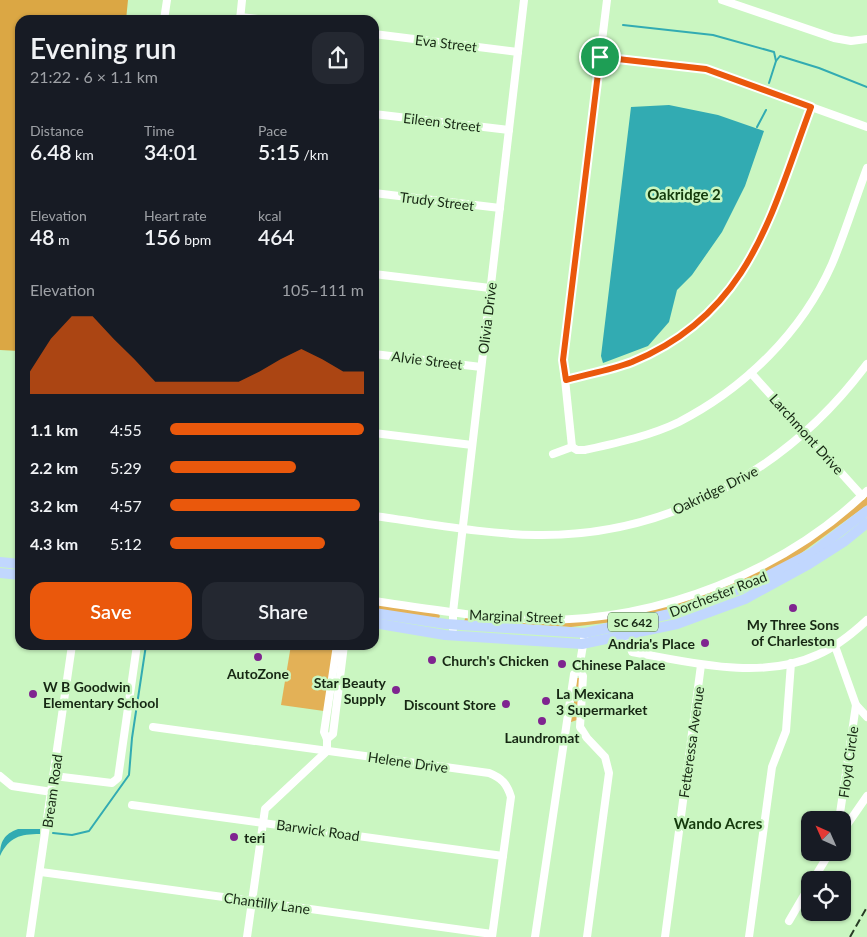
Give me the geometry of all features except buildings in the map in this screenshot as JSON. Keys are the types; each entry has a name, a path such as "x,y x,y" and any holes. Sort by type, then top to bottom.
{"main road":[{"name":"Dorchester Road","path":"379,615 453,625 585,633 674,613 750,585 812,553 867,511"},
{"name":"Dorchester Road","path":"379,624 453,636 582,644 627,635 678,624 754,594 809,564 867,523"},
{"path":"0,562 15,564"},
{"path":"0,573 15,574"}],"street":[{"path":"165,15 167,0"},
{"path":"240,15 242,0"},
{"name":"Olivia Drive","path":"453,636 452,612 524,0"},
{"path":"572,447 563,360 607,0"},
{"path":"722,0 834,38 850,41 867,39"},
{"name":"Eva Street","path":"379,35 518,52"},
{"path":"600,57 706,69 867,127"},
{"path":"566,380 612,368 655,351 682,335 727,293 746,268 764,236 811,107"},
{"name":"Eileen Street","path":"379,115 510,130"},
{"path":"572,447 577,450 585,450 620,442 637,438 679,422 718,399 752,373 793,328 812,302 832,264 867,168"},
{"name":"Trudy Street","path":"379,194 500,208"},
{"path":"379,275 490,288"},
{"name":"Alvie Street","path":"379,355 481,366"},
{"name":"Oakridge Drive","path":"379,517 463,528 536,535 603,529 660,516 690,505 732,485 765,465 832,408 867,364"},
{"name":"Larchmont Drive","path":"752,373 864,493"},
{"path":"379,434 472,444"},
{"path":"553,454 572,447"},
{"name":"Marginal Street","path":"379,602 452,612 543,620 582,617 637,609 700,592 759,566 827,525 864,493"},
{"path":"624,624 632,652 728,668 760,667 791,663 816,656 835,646 867,620"},
{"path":"585,633 579,669 583,676 580,727 587,738 605,757 609,773 587,937"},
{"name":"Floyd Circle","path":"835,646 856,705 867,717"},
{"name":"Bream Road","path":"30,937 41,872 71,650"},
{"path":"54,776 112,783 118,778 136,650"},
{"path":"247,937 265,808 271,800 327,751 327,739 324,732 335,650"},
{"path":"327,739 333,734 343,650"},
{"path":"749,937 772,767 786,731 791,663"},
{"name":"Fetteressa Avenue","path":"665,937 701,665"},
{"path":"535,937 574,674 579,669"},
{"name":"Floyd Circle","path":"840,811 856,705"},
{"path":"566,724 580,727"},
{"name":"Helene Drive","path":"153,727 489,773 498,777 509,789 511,797 492,936"},
{"path":"0,776 4,782 12,786 52,792"},
{"name":"Floyd Circle","path":"851,819 867,796"},
{"name":"Barwick Road","path":"132,805 503,856"},
{"name":"Chantilly Lane","path":"41,872 492,936"},
{"path":"789,921 801,900"}],"shaded area":[{"path":"0,0 128,0 126,15 15,15 15,351 0,350"},
{"path":"867,496 867,505 800,554 772,570 709,599 629,620 571,627 464,621 466,617 563,622 700,595 832,524"},
{"path":"379,605 438,613 439,618 379,612"},
{"path":"290,650 333,650 324,711 281,705"},
{"path":"577,678 580,678 577,720 571,722"}],"water":[{"path":"669,105 718,115 764,131 745,186 722,232 692,275 677,290 669,322 648,346 603,363 601,356 631,107"},
{"path":"18,829 40,829 40,834 16,838 7,845 0,856 1,847 6,836"}],"waterway":[{"path":"623,25 713,35 774,52 776,61"},
{"path":"769,83 776,61 780,56 819,68 867,87"},
{"path":"757,127 766,110"},
{"path":"53,833 72,835 89,831 129,775 132,738 145,650"}],"railway":[{"path":"850,937 867,907"}],"place":[{"name":"My Three Sons of Charleston","path":"793,608"},
{"name":"Andria's Place","path":"705,643"},
{"name":"AutoZone","path":"258,657"},
{"name":"Church's Chicken","path":"432,660"},
{"name":"Chinese Palace","path":"562,664"},
{"name":"Star Beauty Supply","path":"396,690"},
{"name":"W B Goodwin Elementary School","path":"33,694"},
{"name":"La Mexicana 3 Supermarket","path":"546,701"},
{"name":"Discount Store","path":"506,704"},
{"name":"Laundromat","path":"542,721"},
{"name":"teri","path":"234,837"}],"district":[{"name":"Oakridge 2","path":"684,194"},
{"name":"Wando Acres","path":"718,823"}],"route":[{"path":"600,57 706,69 811,107 764,236 746,268 727,293 682,335 655,351 632,362 566,380 563,360 600,57"}]}
